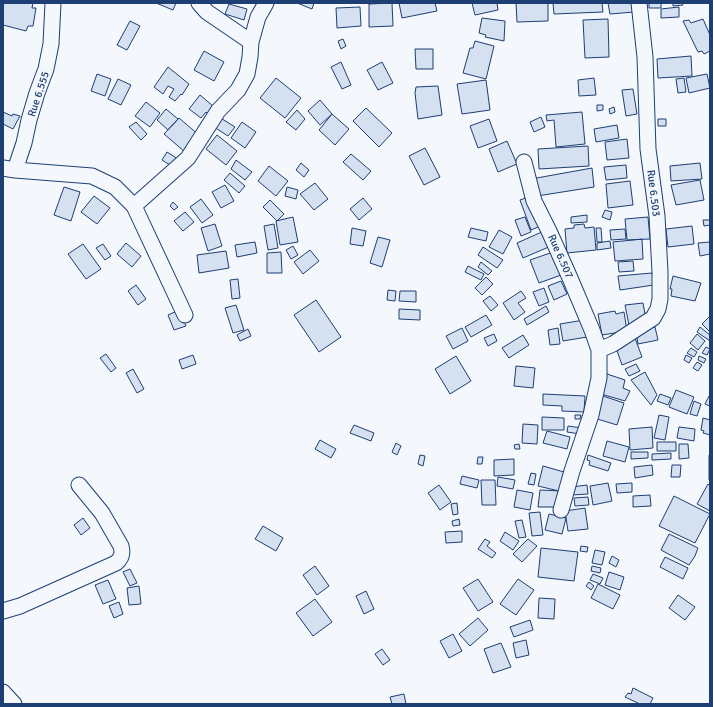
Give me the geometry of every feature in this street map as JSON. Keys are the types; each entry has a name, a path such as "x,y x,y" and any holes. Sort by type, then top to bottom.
{"street":[{"name":"Rue 6.555","path":"9,169 46,69 51,44 53,3"},
{"path":"199,3 207,12 252,42"},
{"path":"134,206 188,158 218,111 238,90 247,74 258,17 266,3"},
{"name":"Rue 6.503","path":"599,350 613,344 653,318 658,310 660,299 657,216 648,149 645,57 638,3"},
{"name":"Rue 6.507","path":"524,162 534,201 573,283 599,350 599,378 592,415 572,471 561,510"},
{"path":"9,169 92,176 115,187 134,206 185,314"},
{"path":"3,611 116,563 121,557 121,546 102,513 79,485"},
{"path":"3,692 14,704"}],"building":[{"path":"4,3 33,3 32,8 36,8 33,26 28,26 26,31 3,25"},
{"path":"156,3 176,3 173,10"},
{"path":"297,3 314,3 312,9"},
{"path":"392,3 393,26 369,27 369,4"},
{"path":"399,3 435,3 437,11 402,18"},
{"path":"472,3 497,3 498,10 475,15"},
{"path":"516,3 548,3 548,21 517,22"},
{"path":"553,3 602,3 603,12 554,14"},
{"path":"608,3 633,3 634,12 610,14"},
{"path":"649,3 661,3 661,8 649,8"},
{"path":"673,3 682,3 683,5 673,6"},
{"path":"229,4 247,9 244,20 225,14"},
{"path":"360,7 361,26 337,28 336,8"},
{"path":"679,7 679,17 661,18 661,9"},
{"path":"482,18 505,21 504,41 485,37 486,35 479,33"},
{"path":"608,19 609,57 585,58 583,20"},
{"path":"703,19 710,35 710,51 704,54 702,51 698,52 683,21 689,20 691,23"},
{"path":"130,21 140,26 127,50 117,45"},
{"path":"343,39 346,46 341,49 338,41"},
{"path":"475,41 494,46 486,79 463,73 470,48 473,48"},
{"path":"415,49 433,49 433,69 416,69"},
{"path":"204,51 224,62 214,81 194,70"},
{"path":"691,56 692,76 658,78 657,59"},
{"path":"341,62 351,85 342,89 331,67"},
{"path":"382,62 393,83 378,90 367,70"},
{"path":"168,67 189,84 182,95 181,94 175,101 169,97 174,89 168,86 163,94 154,87"},
{"path":"97,74 111,79 105,96 91,91"},
{"path":"707,74 710,88 689,93 686,78"},
{"path":"276,78 301,98 285,118 260,98"},
{"path":"594,78 596,95 579,96 578,80"},
{"path":"684,78 686,92 678,93 676,79"},
{"path":"118,79 131,85 121,105 108,99"},
{"path":"486,80 490,110 462,114 457,84"},
{"path":"438,86 442,115 418,119 415,93 416,87"},
{"path":"633,89 637,114 626,116 622,90"},
{"path":"200,95 213,106 208,114 206,112 201,118 189,109"},
{"path":"320,100 332,114 320,125 308,111"},
{"path":"146,102 160,113 150,127 135,116"},
{"path":"597,105 603,105 603,110 597,111"},
{"path":"614,107 615,112 610,114 609,109"},
{"path":"366,108 392,133 379,147 353,121"},
{"path":"166,109 178,119 168,130 157,120"},
{"path":"297,110 305,119 296,130 286,122"},
{"path":"3,112 12,116 13,114 20,116 13,129 3,124"},
{"path":"582,112 585,144 556,147 554,120 547,121 546,115"},
{"path":"332,114 349,129 335,145 319,130"},
{"path":"219,117 235,127 228,136 214,127"},
{"path":"541,117 545,127 534,132 530,122"},
{"path":"179,118 200,136 185,152 164,134"},
{"path":"489,119 497,141 478,148 470,126"},
{"path":"658,119 666,119 666,126 658,126"},
{"path":"136,122 147,134 141,140 129,127"},
{"path":"242,122 256,132 245,148 231,138"},
{"path":"617,125 619,138 596,142 594,129"},
{"path":"217,135 237,151 226,165 206,149"},
{"path":"627,139 629,158 607,160 605,142"},
{"path":"507,141 517,164 498,172 489,149"},
{"path":"588,146 589,166 539,169 538,149"},
{"path":"425,148 440,177 424,185 409,156"},
{"path":"167,152 178,159 173,167 162,160"},
{"path":"351,154 371,171 363,180 343,162"},
{"path":"236,160 252,172 245,180 231,169"},
{"path":"301,163 309,170 304,177 296,170"},
{"path":"700,163 702,179 671,181 670,166"},
{"path":"626,165 627,178 606,180 604,167"},
{"path":"269,166 288,181 276,196 258,181"},
{"path":"592,168 594,187 537,196 531,179"},
{"path":"230,173 245,186 239,193 224,180"},
{"path":"700,180 704,200 676,205 671,185"},
{"path":"630,181 633,205 608,208 606,184"},
{"path":"315,183 328,199 314,210 300,194"},
{"path":"225,185 234,201 221,208 212,192"},
{"path":"64,187 80,192 71,221 54,215"},
{"path":"287,187 298,190 296,199 285,196"},
{"path":"94,196 110,208 97,224 81,212"},
{"path":"531,196 543,225 531,230 520,200"},
{"path":"363,198 372,209 359,220 350,209"},
{"path":"201,199 213,215 202,223 190,207"},
{"path":"270,200 284,214 277,221 263,207"},
{"path":"173,202 178,207 174,210 170,206"},
{"path":"605,210 612,212 610,220 602,217"},
{"path":"185,212 194,222 183,231 174,221"},
{"path":"587,215 587,222 571,223 571,217"},
{"path":"293,217 298,242 280,245 276,221"},
{"path":"525,217 531,232 521,236 515,220"},
{"path":"648,217 650,239 627,240 625,219"},
{"path":"703,220 710,220 710,225 704,226"},
{"path":"215,224 222,246 208,251 201,228"},
{"path":"274,224 278,248 268,250 264,226"},
{"path":"584,224 585,228 594,227 596,250 567,253 565,229 574,228 574,225"},
{"path":"692,226 694,244 668,247 666,229"},
{"path":"352,228 366,231 363,246 350,244"},
{"path":"471,228 488,232 486,241 468,237"},
{"path":"596,228 601,228 602,242 597,242"},
{"path":"625,229 626,239 611,240 610,230"},
{"path":"499,230 512,237 503,254 489,247"},
{"path":"544,231 551,246 523,258 517,243"},
{"path":"378,237 390,240 382,267 370,263"},
{"path":"642,239 643,259 615,261 613,242"},
{"path":"610,241 611,248 597,250 597,243"},
{"path":"255,242 257,253 237,257 235,245"},
{"path":"710,242 710,254 700,256 698,243"},
{"path":"126,243 141,256 132,267 117,254"},
{"path":"83,244 101,269 86,279 68,254"},
{"path":"103,244 111,256 105,260 96,248"},
{"path":"293,246 298,255 291,259 286,250"},
{"path":"483,247 503,260 497,268 478,255"},
{"path":"310,250 319,261 303,274 294,262"},
{"path":"226,251 229,268 199,273 197,255"},
{"path":"556,251 564,274 539,283 530,260"},
{"path":"281,252 282,273 267,273 267,253"},
{"path":"633,261 634,271 619,272 618,262"},
{"path":"481,262 492,271 488,275 478,267"},
{"path":"468,266 484,274 481,280 465,272"},
{"path":"652,273 654,285 620,290 618,276"},
{"path":"673,276 701,283 695,301 671,296 672,289 670,289"},
{"path":"486,277 493,284 482,295 475,288"},
{"path":"238,279 240,298 232,299 230,280"},
{"path":"561,281 567,294 554,300 548,286"},
{"path":"136,285 146,299 138,305 128,291"},
{"path":"544,288 549,302 539,306 533,292"},
{"path":"388,290 396,291 395,301 387,300"},
{"path":"400,291 416,291 416,302 399,301"},
{"path":"521,291 526,298 518,303 525,312 514,320 503,303"},
{"path":"490,296 498,305 491,311 483,301"},
{"path":"316,300 341,337 319,352 294,315"},
{"path":"643,303 645,314 629,325 625,305"},
{"path":"236,305 244,330 233,333 225,308"},
{"path":"546,306 549,312 527,325 524,319"},
{"path":"399,309 420,310 420,320 399,319"},
{"path":"179,310 186,326 174,330 168,315"},
{"path":"615,311 616,314 624,312 627,331 602,335 598,314"},
{"path":"486,315 492,325 471,337 465,327"},
{"path":"710,316 710,332 702,324"},
{"path":"584,320 587,337 563,341 560,324"},
{"path":"655,327 658,340 638,344 636,331"},
{"path":"700,327 710,335 710,341 697,332"},
{"path":"462,328 468,341 453,349 446,336"},
{"path":"558,328 560,344 550,345 548,330"},
{"path":"248,329 251,336 240,341 237,335"},
{"path":"494,334 497,341 488,346 484,338"},
{"path":"697,334 705,341 698,350 690,343"},
{"path":"523,335 529,345 509,358 502,348"},
{"path":"635,338 642,357 622,365 615,345"},
{"path":"706,347 710,349 707,355 702,353"},
{"path":"691,348 697,352 694,357 687,353"},
{"path":"106,354 116,368 111,372 100,358"},
{"path":"193,355 196,364 182,369 179,360"},
{"path":"686,355 692,358 689,363 684,360"},
{"path":"456,356 471,381 450,394 435,369"},
{"path":"699,356 706,359 704,363 698,360"},
{"path":"697,362 702,365 698,371 693,368"},
{"path":"636,364 640,371 629,376 625,369"},
{"path":"516,366 535,368 533,388 514,386"},
{"path":"133,369 144,389 137,393 126,373"},
{"path":"645,372 657,395 651,405 631,380"},
{"path":"607,374 625,380 623,388 630,391 625,401 601,394"},
{"path":"676,390 694,397 687,414 669,407"},
{"path":"543,394 585,396 584,412 562,411 562,406 543,405"},
{"path":"660,394 671,398 668,405 657,401"},
{"path":"600,395 624,403 617,425 594,418"},
{"path":"710,396 710,406 705,404"},
{"path":"694,401 701,404 697,416 690,414"},
{"path":"575,415 581,415 580,419 575,419"},
{"path":"659,415 669,417 665,440 654,438"},
{"path":"542,417 564,418 564,430 542,430"},
{"path":"703,418 710,420 710,435 703,433 704,431 701,430"},
{"path":"523,424 538,425 537,444 522,443"},
{"path":"354,425 374,433 371,441 350,433"},
{"path":"568,426 582,428 580,434 567,432"},
{"path":"652,427 653,448 630,450 629,429"},
{"path":"679,427 695,429 694,441 677,438"},
{"path":"547,431 570,437 567,449 543,443"},
{"path":"320,440 336,449 331,458 315,449"},
{"path":"607,441 629,447 625,462 603,456"},
{"path":"657,442 676,442 676,451 657,451"},
{"path":"396,443 401,446 397,455 392,452"},
{"path":"519,444 520,449 515,449 514,445"},
{"path":"679,444 688,444 689,458 679,459"},
{"path":"631,452 648,452 648,458 631,459"},
{"path":"671,453 671,459 652,460 652,454"},
{"path":"420,455 425,456 423,466 418,464"},
{"path":"588,455 611,463 608,471 589,465 590,461 587,460"},
{"path":"710,455 710,480 709,480"},
{"path":"478,457 483,457 482,464 477,464"},
{"path":"514,459 514,475 494,476 494,460"},
{"path":"652,465 653,475 635,478 634,467"},
{"path":"672,465 681,465 680,477 671,477"},
{"path":"543,466 564,472 559,491 538,486"},
{"path":"531,473 536,474 534,485 528,484"},
{"path":"462,476 479,480 477,488 460,484"},
{"path":"498,477 515,480 513,489 497,486"},
{"path":"481,480 495,480 496,505 482,505"},
{"path":"608,483 612,501 593,505 590,486"},
{"path":"632,483 632,492 617,493 616,484"},
{"path":"708,484 710,486 710,511 697,504"},
{"path":"439,485 451,502 440,510 428,493"},
{"path":"587,485 588,494 572,495 571,487"},
{"path":"517,490 533,493 530,510 514,507"},
{"path":"540,490 561,491 559,507 538,507"},
{"path":"650,495 651,506 633,507 633,496"},
{"path":"674,496 710,514 695,543 659,526"},
{"path":"588,497 589,505 575,506 574,498"},
{"path":"457,503 458,514 453,515 451,504"},
{"path":"585,508 588,529 568,531 565,511"},
{"path":"540,512 543,535 532,536 529,513"},
{"path":"549,514 566,518 562,534 545,530"},
{"path":"83,518 90,528 81,535 74,525"},
{"path":"459,519 460,525 453,526 452,521"},
{"path":"522,520 526,537 519,538 515,521"},
{"path":"263,526 283,538 276,551 255,539"},
{"path":"462,531 462,542 446,543 445,532"},
{"path":"505,532 519,541 513,550 500,541"},
{"path":"669,534 698,548 689,565 661,550"},
{"path":"485,539 490,542 487,546 496,553 492,558 478,549"},
{"path":"528,539 537,546 522,562 513,554"},
{"path":"581,546 588,547 587,552 580,551"},
{"path":"541,548 578,552 574,581 538,577"},
{"path":"595,550 605,552 602,565 592,563"},
{"path":"612,556 619,560 616,567 609,563"},
{"path":"665,557 688,568 683,579 660,567"},
{"path":"315,566 329,586 317,595 303,575"},
{"path":"592,566 601,568 600,573 591,571"},
{"path":"130,569 137,583 130,586 123,572"},
{"path":"609,572 624,577 620,590 605,585"},
{"path":"593,574 603,578 600,584 590,580"},
{"path":"478,579 493,602 478,611 463,588"},
{"path":"518,579 534,590 516,615 500,604"},
{"path":"108,580 116,599 103,604 95,585"},
{"path":"589,582 594,586 591,590 586,586"},
{"path":"598,584 620,595 613,609 591,598"},
{"path":"139,586 141,604 129,605 127,588"},
{"path":"366,591 374,609 364,614 356,596"},
{"path":"678,595 695,607 685,620 669,608"},
{"path":"539,598 555,599 554,619 538,618"},
{"path":"315,599 332,622 313,636 296,613"},
{"path":"119,602 123,614 114,618 109,606"},
{"path":"478,618 488,630 470,646 459,634"},
{"path":"530,620 533,630 514,637 510,627"},
{"path":"453,634 462,651 449,658 440,641"},
{"path":"526,640 529,655 516,658 513,643"},
{"path":"501,643 511,667 493,673 484,649"},
{"path":"382,649 390,660 383,665 375,654"},
{"path":"633,688 653,698 650,704 640,704 625,697 628,693 631,694"},
{"path":"404,694 406,704 392,704 390,697"}]}
